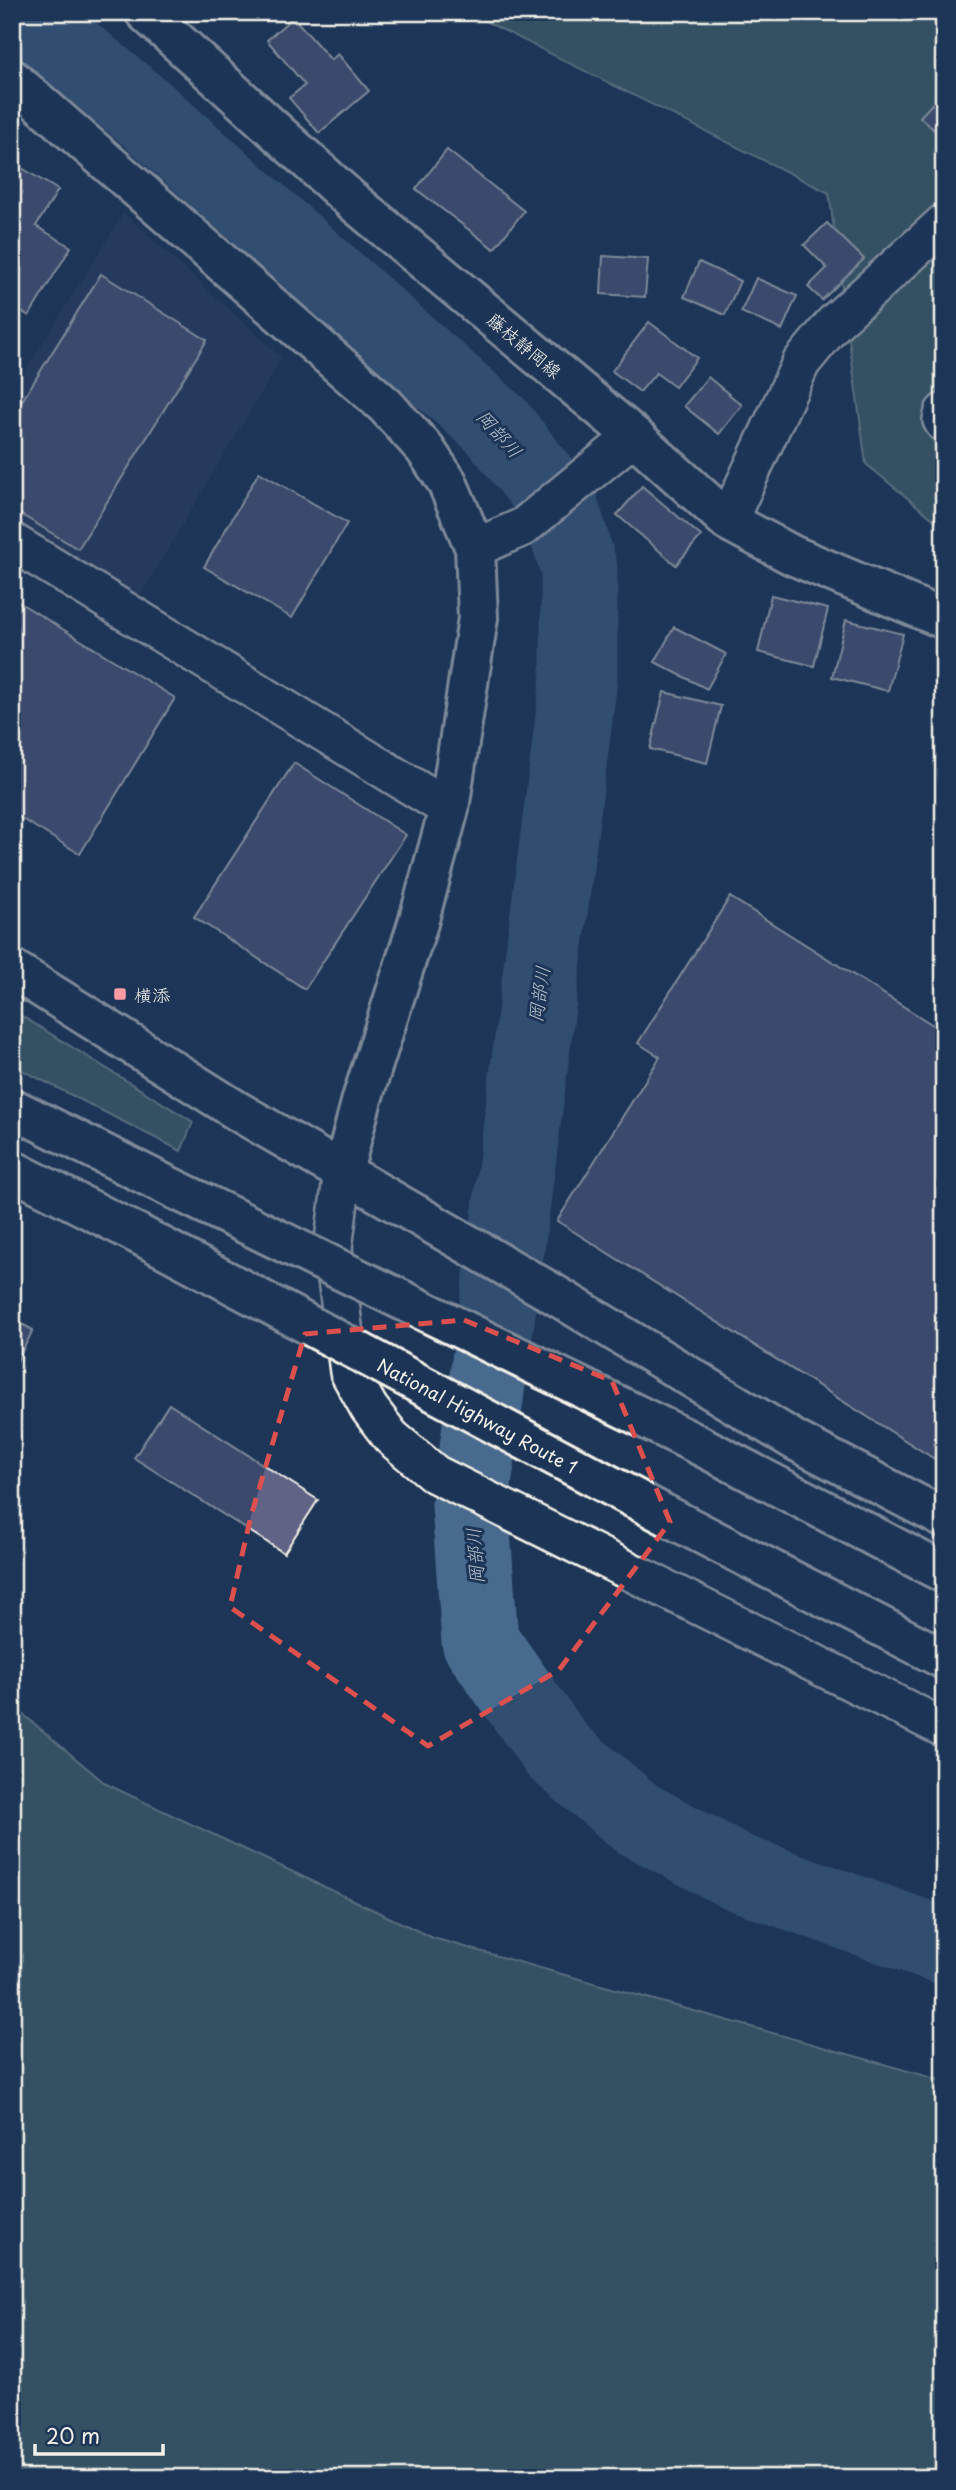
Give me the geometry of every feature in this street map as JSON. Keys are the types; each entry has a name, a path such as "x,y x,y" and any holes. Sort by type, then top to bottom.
{"main road":[{"name":"藤枝静岡線","path":"145,12 350,199 634,436 728,521 792,555 944,620"},
{"path":"12,79 385,405 425,449 447,482 475,548 478,618 449,808 418,923 362,1099 343,1171"},
{"path":"12,969 239,1112 552,1293 796,1441 944,1518"},
{"path":"12,1108 701,1446 944,1573"},
{"name":"National Highway Route 1","path":"12,1170 944,1659"}],"street":[{"path":"728,521 802,363 834,323 944,223"},
{"path":"944,412 944,423"},
{"path":"475,548 523,527 634,436"},
{"path":"12,542 449,808"},
{"path":"343,1171 333,1248 349,1372 369,1408 391,1437 435,1474 944,1728"}],"highlighted area":[{"path":"464,1320 612,1381 670,1522 559,1670 428,1746 230,1607 251,1516 305,1334"}],"shaded area":[{"path":"124,213 282,358 137,601 12,523 12,392"}],"green space":[{"path":"467,12 944,12 944,528 866,464 829,193"},
{"path":"12,1010 193,1122 181,1151 12,1065"},
{"path":"12,1705 106,1784 433,1938 944,2081 944,2478 12,2478"}],"building":[{"path":"293,17 331,60 338,54 369,91 319,133 289,98 305,85 267,40"},
{"path":"944,91 944,139 920,117"},
{"path":"447,150 524,211 494,249 416,189"},
{"path":"12,162 58,190 36,226 71,247 29,316 12,306"},
{"path":"827,223 864,259 822,300 808,287 827,268 804,245"},
{"path":"603,256 648,259 645,297 601,294"},
{"path":"699,262 740,281 725,315 684,297"},
{"path":"101,274 207,340 78,549 12,509 12,417"},
{"path":"756,278 797,296 782,330 741,312"},
{"path":"649,322 697,358 675,387 656,373 640,392 612,371"},
{"path":"708,377 742,405 719,434 684,406"},
{"path":"259,472 347,523 292,618 204,567"},
{"path":"642,486 701,536 676,565 617,515"},
{"path":"771,595 828,609 814,666 758,652"},
{"path":"12,598 175,698 80,854 12,813"},
{"path":"846,620 903,634 888,691 832,677"},
{"path":"674,627 726,654 707,689 655,662"},
{"path":"664,692 721,706 707,763 650,749"},
{"path":"294,763 406,835 305,989 194,917"},
{"path":"730,897 944,1032 944,1465 557,1221 660,1057 638,1043"},
{"path":"12,1319 33,1330 12,1371"},
{"path":"169,1404 318,1500 284,1553 134,1458"}],"waterway":[{"name":"岡部川","path":"23,12 145,113 497,426 560,506 579,569 579,679 507,1241 470,1505 480,1641 557,1751 636,1818 737,1872 944,1946"}],"place":[{"name":"横添","path":"120,994"}]}
